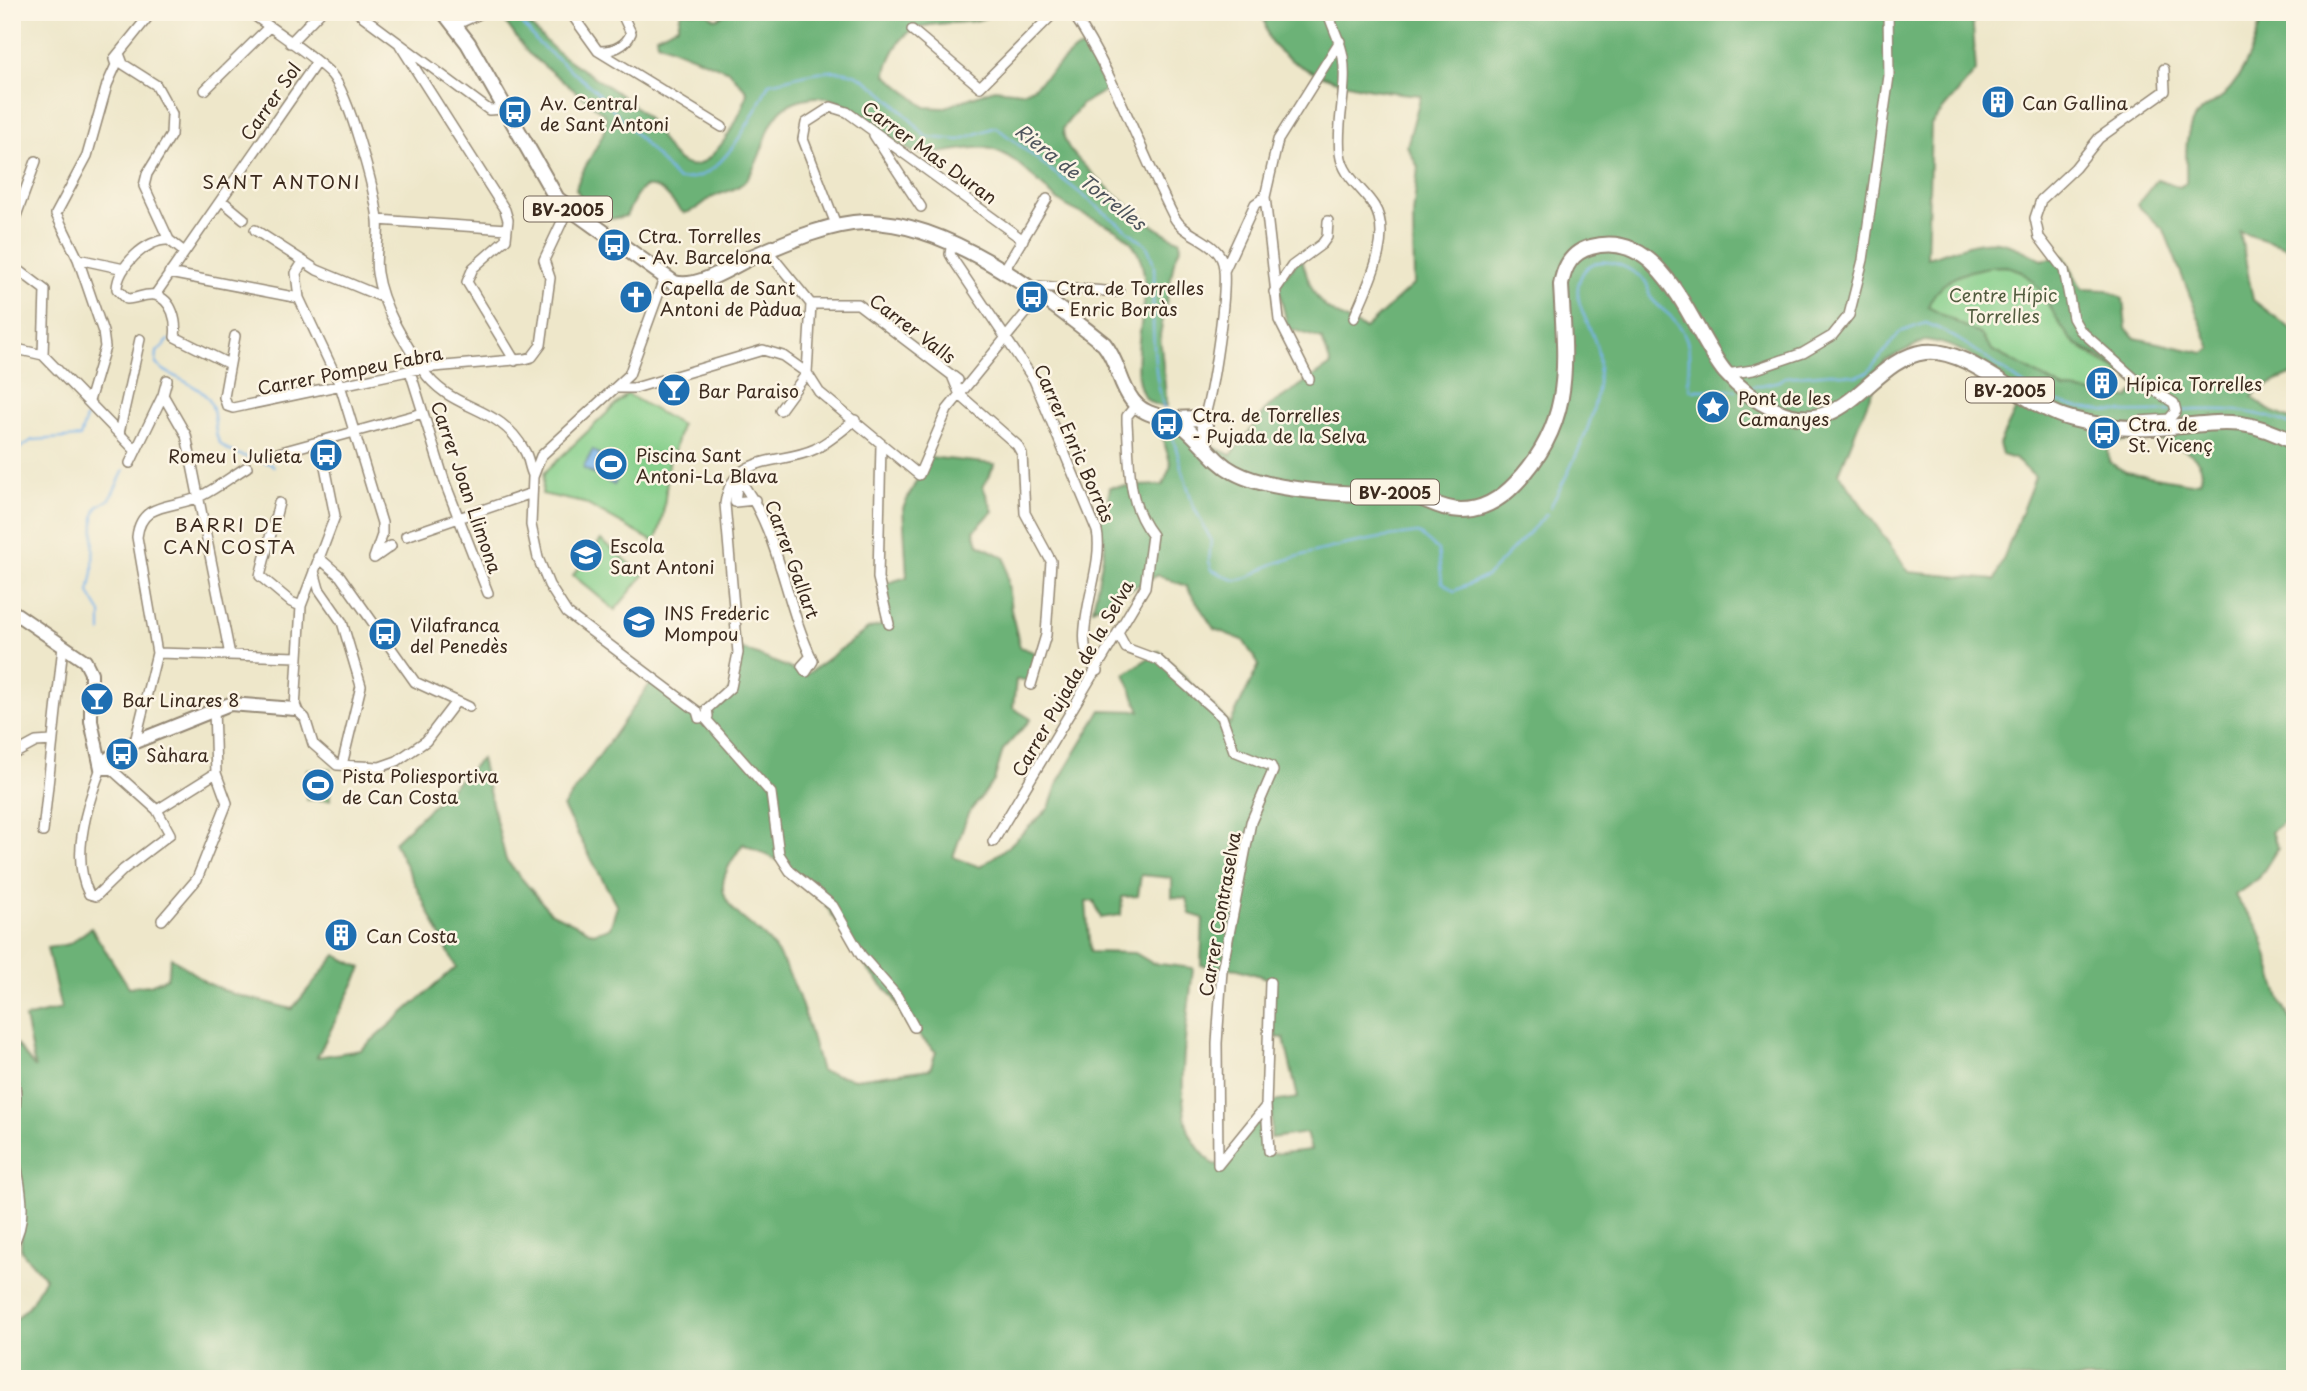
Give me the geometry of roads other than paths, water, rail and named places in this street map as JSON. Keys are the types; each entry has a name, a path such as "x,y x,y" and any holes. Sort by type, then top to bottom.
{"main road":[{"name":"BV-2005","path":"444,12 468,43 554,195 568,209 677,284 698,282 767,250 837,228 878,222 952,242 1003,272 1104,344 1129,397 1136,405 1147,413 1196,430 1234,472 1264,482 1350,494 1402,493 1438,506 1461,510 1490,504 1511,489 1536,461 1555,425 1565,379 1563,275 1575,254 1599,245 1631,250 1661,272 1688,309 1727,374 1743,389 1785,414 1817,415 1849,403 1903,360 1919,353 1936,352 1967,362 2050,412 2072,419 2127,428 2230,421 2263,428 2295,443"}],"street":[{"path":"89,401 105,347 103,332 78,259 57,221 57,206 87,156 107,85 132,35 152,12"},
{"path":"250,12 330,73 350,109 379,220 376,271 382,297 422,368 451,399 497,419 513,433 526,453 533,477"},
{"path":"290,43 320,12"},
{"path":"357,12 489,110 505,109"},
{"path":"455,25 484,12"},
{"path":"570,12 598,51 722,127"},
{"path":"598,51 611,51 628,39 631,33 621,12"},
{"path":"912,30 980,88 1055,12"},
{"path":"1072,12 1091,40 1177,222 1217,251 1224,271"},
{"path":"1328,12 1340,41 1344,60 1340,157 1348,174 1375,207 1380,252 1354,318"},
{"path":"1727,374 1752,370 1802,353 1832,335 1849,315 1863,260 1889,76 1888,12"},
{"path":"205,90 269,27"},
{"path":"1309,379 1279,320 1265,197 1278,140 1340,41"},
{"path":"400,45 499,200 508,220 506,239 473,268 467,282 515,361 532,357 541,345 550,278 544,260 568,209"},
{"path":"120,62 156,85 172,114 171,135 147,174 144,186 169,240 183,251"},
{"name":"Carrer Sol","path":"155,295 316,63"},
{"path":"2127,428 2139,421 2164,420 2175,411 2170,400 2128,373 2080,330 2073,318 2064,270 2042,242 2035,224 2041,200 2075,168 2099,138 2112,125 2165,91 2164,69"},
{"name":"Carrer Mas Duran","path":"837,228 803,139 806,123 831,107 840,107 1023,240"},
{"path":"871,131 921,207"},
{"path":"12,227 36,161"},
{"path":"1196,430 1218,339 1224,271 1255,204 1265,197"},
{"path":"1003,272 1047,199"},
{"path":"221,200 244,219"},
{"path":"379,220 507,229"},
{"path":"1274,292 1292,266 1327,237 1328,221"},
{"path":"255,230 303,262 340,281 382,297"},
{"path":"169,240 159,239 147,245 124,269 117,280 121,296 133,299 155,295 165,301 173,313 175,337 229,364 236,335"},
{"name":"Carrer Enric Borràs","path":"952,242 950,254 954,261 1034,380 1097,531 1100,555 1083,641 1089,664 1098,671"},
{"path":"767,250 811,304 807,373 780,410"},
{"path":"78,259 124,269"},
{"path":"303,262 296,273 299,298 340,385 382,523 382,535 374,558 391,546"},
{"path":"12,265 45,290 43,355"},
{"path":"169,274 299,298"},
{"path":"664,276 629,375 541,456 533,477 531,525 538,558 559,604 567,613 703,713 771,793 779,854 784,863 833,906 861,956 897,996 914,1027"},
{"path":"617,388 635,388 763,349 783,356 807,373 819,392 919,475 947,410 1030,310 1033,293 1039,286 1119,292"},
{"name":"Carrer Valls","path":"811,304 858,304 867,308 953,378 968,385"},
{"path":"119,433 140,339"},
{"path":"12,348 43,355 135,451"},
{"name":"Carrer Pompeu Fabra","path":"229,364 224,397 226,406 242,408 422,368 515,361"},
{"name":"Carrer Joan Llimona","path":"411,371 445,483 488,593"},
{"path":"629,375 635,388"},
{"name":"Carrer Joan Llimona","path":"417,391 428,377"},
{"name":"Carrer Valls","path":"953,378 960,395 1017,444 1022,454 1025,513 1051,561 1046,635 1031,685"},
{"path":"130,463 163,395 167,380"},
{"path":"163,395 186,435 230,655"},
{"name":"Carrer Pujada de la Selva","path":"993,842 1098,671 1145,587 1152,535 1136,514 1132,501 1127,416 1136,405"},
{"path":"274,454 423,413"},
{"path":"703,713 730,687 736,673 738,653 725,504 727,490 738,478 764,460 813,450 855,420"},
{"path":"295,709 301,606 334,521 335,508 320,441"},
{"path":"881,444 877,578 889,624"},
{"path":"526,453 541,456"},
{"path":"135,742 157,653 137,537 138,527 153,509 199,497 247,467"},
{"path":"738,478 735,502 755,500"},
{"name":"Carrer Gallart","path":"738,478 755,500 811,656"},
{"path":"406,536 532,493"},
{"path":"279,503 260,576 291,602 301,606"},
{"path":"318,557 340,576 415,682 447,695 455,703 469,707"},
{"path":"314,569 331,570"},
{"path":"314,569 319,589 342,622 361,686 342,765"},
{"path":"308,585 319,589"},
{"path":"12,611 85,661 91,673 91,721 105,763 157,810 170,834 124,869 96,896 89,894 84,885 81,842 105,763 135,742 214,708 237,704 295,709 304,718 313,744 337,765 380,767 397,761 426,741 455,703"},
{"name":"Carrer Contraselva","path":"1119,635 1125,648 1158,660 1222,717 1234,751 1271,766 1273,771 1251,822 1222,970 1217,1043 1218,1165 1266,1106"},
{"path":"43,832 63,646"},
{"path":"157,653 298,657"},
{"path":"162,920 197,879 227,803 215,773 214,708"},
{"path":"12,755 36,742 52,741"},
{"path":"157,810 215,773"},
{"path":"1269,1151 1266,1106 1270,982"},
{"path":"12,1074 16,1103 14,1140 22,1180 21,1225 12,1246"}],"water":[{"path":"593,450 622,469 614,485 583,468"}],"waterway":[{"name":"Riera de Torrelles","path":"513,12 538,43 596,91 678,180 700,176 722,160 741,136 769,83 810,74 841,71 860,77 891,100 926,137 959,140 996,127 1146,245 1154,269 1155,360 1165,411"},
{"name":"Riera de Torrelles","path":"1550,508 1586,434 1597,395 1598,353 1581,308 1578,290 1584,271 1591,265 1599,262 1619,265 1646,282 1652,299 1675,321 1686,338 1691,390 1736,390"},
{"name":"Riera de Torrelles","path":"1752,387 1780,381 1785,377 1832,373 1856,376 1868,372 1900,332 1926,323 1967,345 2030,389 2062,403 2117,412 2171,411"},
{"path":"169,340 157,352 156,364 206,396 213,409 219,442 234,453 274,466"},
{"name":"Riera de Torrelles","path":"2180,411 2239,411 2267,416 2295,427"},
{"path":"12,454 32,440 80,437 86,418"},
{"name":"Riera de Torrelles","path":"1169,425 1193,505 1211,540 1209,561 1212,570 1234,580 1247,578 1271,565 1310,553 1418,533 1438,550 1442,582 1454,591 1487,576 1547,514"},
{"path":"101,632 101,613 89,593 93,572 94,515 98,506 110,499 124,470"}],"place":[{"name":"Can Gallina","path":"1998,102"},
{"name":"Av. Central de Sant Antoni","path":"515,112"},
{"name":"Ctra. Torrelles - Av. Barcelona","path":"614,245"},
{"name":"Capella de Sant Antoni de Pàdua","path":"636,297"},
{"name":"Ctra. de Torrelles - Enric Borràs","path":"1032,297"},
{"name":"Hípica Torrelles","path":"2102,383"},
{"name":"Bar Paraiso","path":"674,390"},
{"name":"Pont de les Camanyes","path":"1713,407"},
{"name":"Ctra. de Torrelles - Pujada de la Selva","path":"1167,424"},
{"name":"Ctra. de St. Vicenç","path":"2104,433"},
{"name":"Romeu i Julieta","path":"326,455"},
{"name":"Piscina Sant Antoni-La Blava","path":"611,464"},
{"name":"Escola Sant Antoni","path":"586,555"},
{"name":"INS Frederic Mompou","path":"639,622"},
{"name":"Vilafranca del Penedès","path":"385,634"},
{"name":"Bar Linares 8","path":"97,699"},
{"name":"Sàhara","path":"122,754"},
{"name":"Pista Poliesportiva de Can Costa","path":"318,785"},
{"name":"Can Costa","path":"341,935"}],"district":[{"name":"SANT ANTONI","path":"282,181"},
{"name":"BARRI DE CAN COSTA","path":"230,535"}],"park label":[{"name":"Centre Hípic Torrelles","path":"2003,304"}]}
